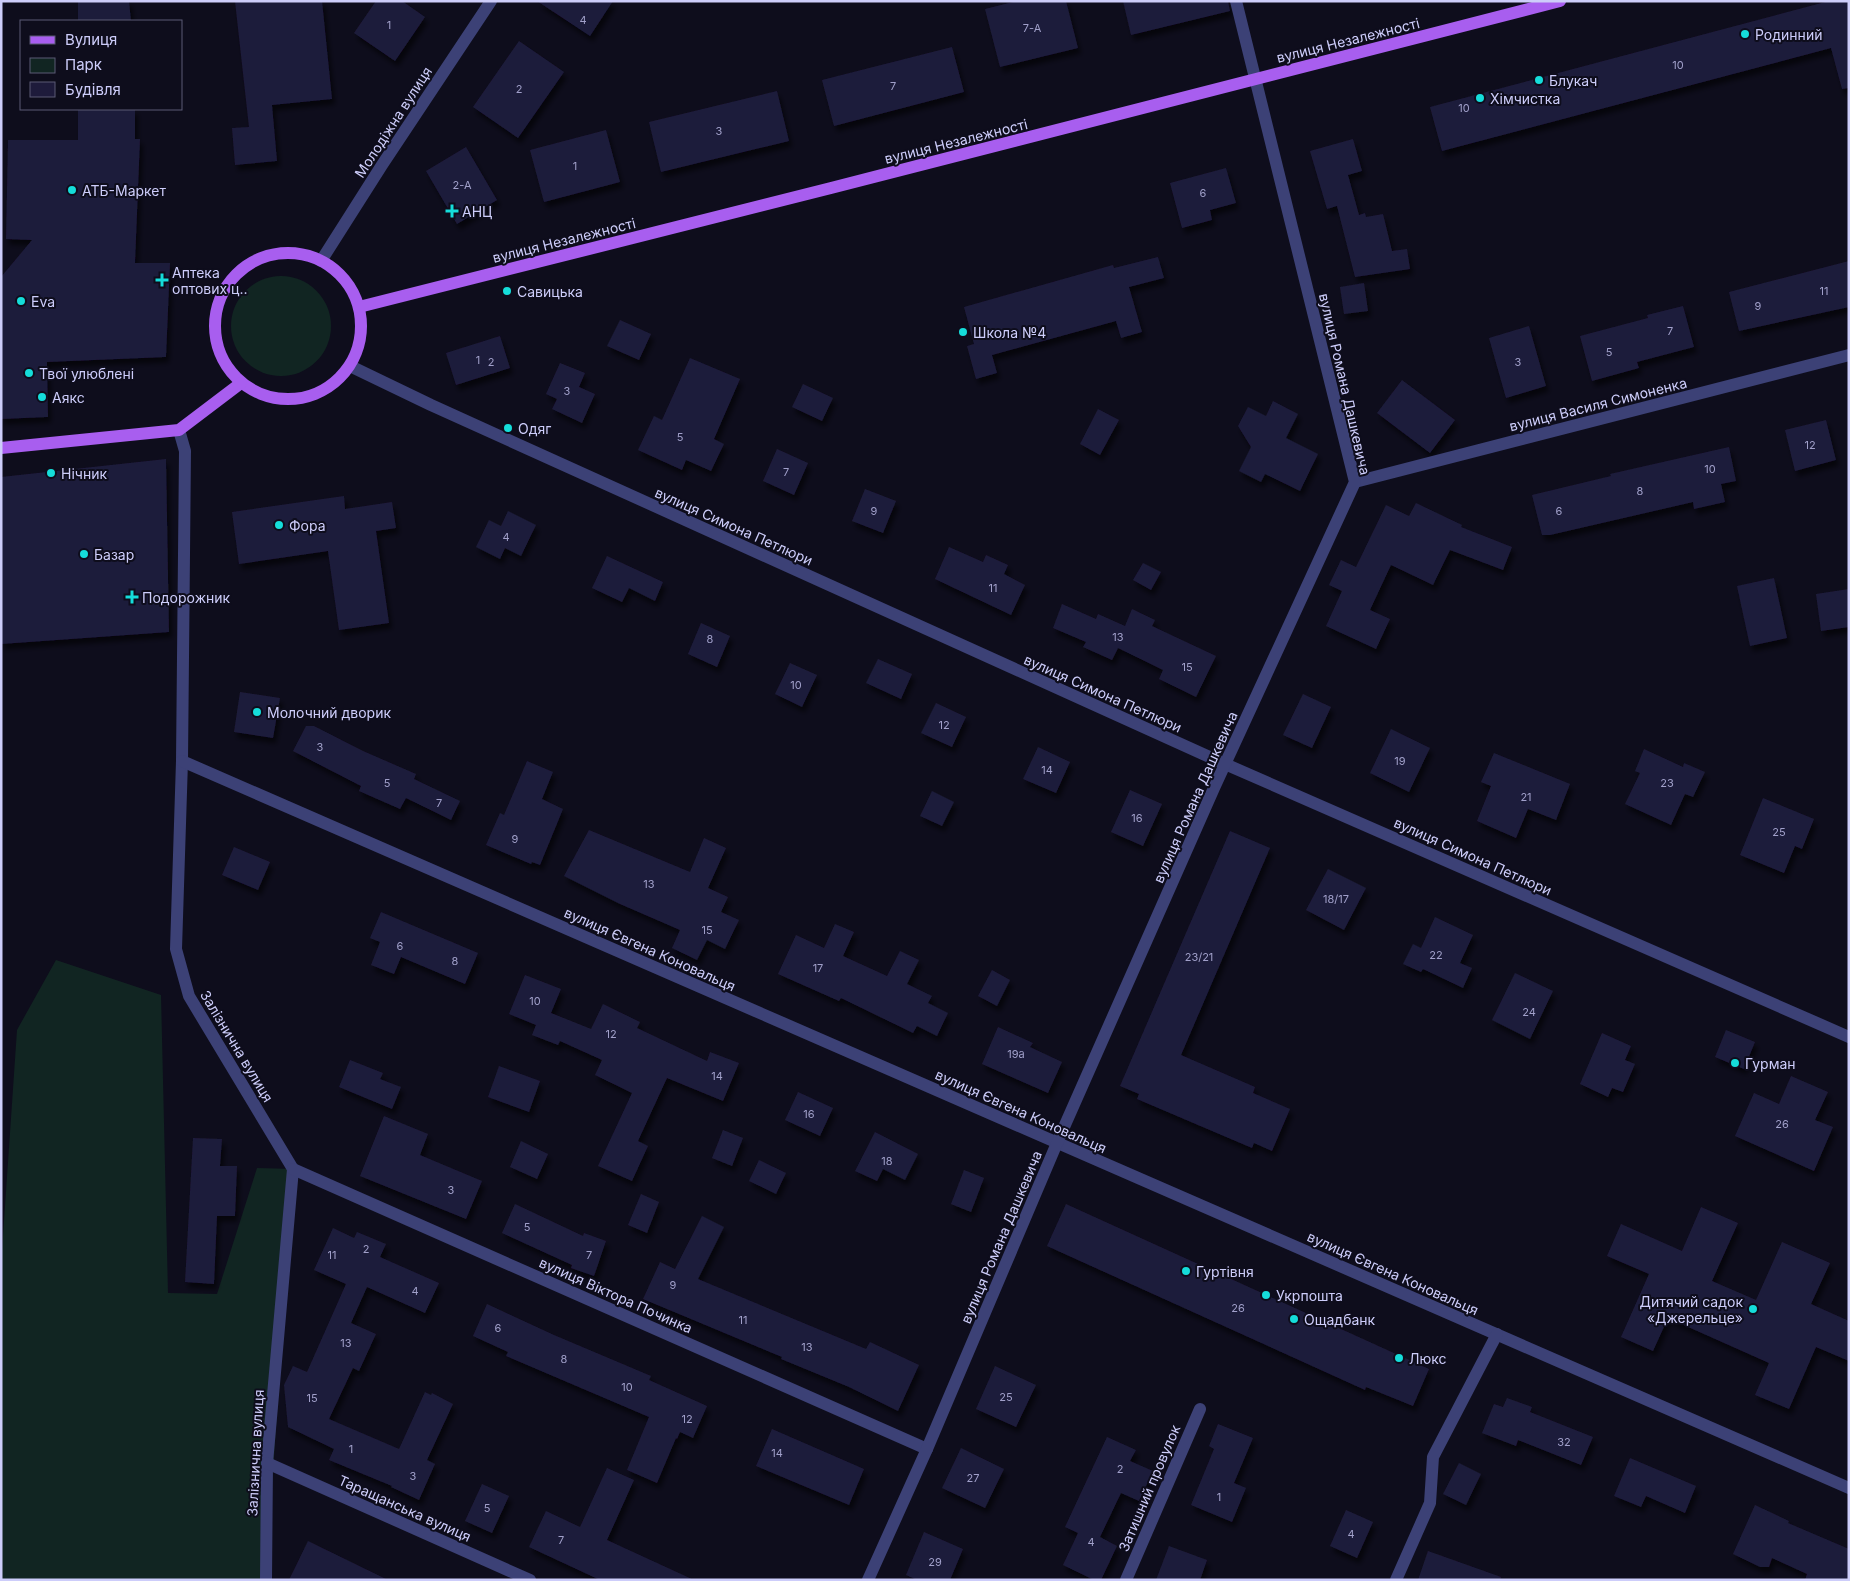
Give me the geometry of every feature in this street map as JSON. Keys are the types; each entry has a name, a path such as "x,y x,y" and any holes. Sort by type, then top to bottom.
{"main road":[{"name":"вулиця Незалежності","path":"359,307 1560,1"},
{"path":"279,253 301,254 321,261 338,272 351,288 359,307 362,332 350,366 333,384 311,396 287,400 262,396 240,383 226,367 217,348 214,327 217,306 226,286 240,270 258,259 279,253"},
{"path":"1,448 179,430 240,383"}],"street":[{"name":"Молодіжна вулиця","path":"321,261 382,164 491,1"},
{"name":"вулиця Романа Дашкевича","path":"868,1580 927,1448 1057,1143 1225,764 1355,482 1236,1"},
{"name":"вулиця Василя Симоненка","path":"1355,482 1849,355"},
{"name":"вулиця Симона Петлюри","path":"350,366 449,414 1225,764 1849,1037"},
{"name":"Залізнична вулиця","path":"179,430 185,451 182,761 176,949 190,996 293,1169 267,1463 266,1580"},
{"name":"вулиця Євгена Коновальця","path":"182,761 1849,1488"},
{"name":"вулиця Віктора Починка","path":"293,1169 927,1448"},
{"path":"1396,1580 1430,1503 1433,1457 1497,1334"},
{"name":"Затишний провулок","path":"1126,1580 1200,1409"},
{"name":"Таращанська вулиця","path":"267,1463 530,1580"}],"green space":[{"path":"281,276 291,277 309,284 323,298 330,316 330,336 323,354 309,368 291,375 281,376 271,375 253,368 239,354 232,336 231,326 232,316 239,298 253,284 271,277"},
{"path":"56,960 161,995 168,1293 217,1294 257,1168 293,1169 266,1580 1,1580 1,1265 17,1030"}],"building":[{"path":"78,1 129,1 131,20 78,20"},
{"path":"235,1 322,1 332,99 272,105 277,161 235,165 232,128 249,127"},
{"path":"376,1 402,1 425,17 395,61 354,33"},
{"path":"537,1 613,1 590,36"},
{"path":"1017,1 1066,1 1078,48 1000,67 985,9"},
{"path":"1123,1 1228,1 1230,11 1131,35"},
{"path":"1829,1 1849,1 1849,88 1842,89 1831,48 1442,151 1430,107"},
{"path":"519,41 564,72 518,138 473,107"},
{"path":"952,47 964,92 834,126 822,80"},
{"path":"777,91 789,141 661,172 649,122"},
{"path":"78,110 135,110 135,139 140,139 135,263 170,263 166,357 47,362 48,417 1,419 1,277 32,240 6,239 8,140 78,140"},
{"path":"606,130 620,182 544,202 530,150"},
{"path":"1353,139 1362,171 1348,175 1359,215 1365,213 1366,217 1383,214 1392,251 1407,249 1410,269 1355,277 1337,206 1327,209 1310,151"},
{"path":"466,147 497,200 457,224 426,171"},
{"path":"1226,168 1236,203 1210,210 1212,220 1182,228 1170,183"},
{"path":"1158,257 1164,278 1129,287 1142,332 1121,338 1116,321 992,355 997,373 976,379 967,346 974,344 964,307 1113,265 1114,268"},
{"path":"1849,261 1849,307 1739,331 1729,292"},
{"path":"1364,283 1368,311 1344,314 1340,287"},
{"path":"1683,306 1694,347 1637,362 1639,368 1592,381 1580,336 1648,318 1647,315"},
{"path":"620,320 651,334 639,360 607,346"},
{"path":"1529,326 1546,386 1506,398 1489,338"},
{"path":"500,336 510,368 456,385 446,353"},
{"path":"690,358 740,379 714,439 724,444 711,471 686,460 682,470 638,450 654,416 662,420"},
{"path":"560,363 585,373 579,387 595,394 582,423 552,409 557,399 546,394"},
{"path":"1402,380 1455,420 1430,453 1377,413"},
{"path":"803,384 833,398 822,421 792,407"},
{"path":"1273,401 1298,414 1286,438 1318,454 1300,491 1265,474 1261,482 1239,471 1251,447 1238,426 1248,407 1266,416"},
{"path":"1098,409 1119,420 1100,455 1080,444"},
{"path":"1826,420 1836,460 1795,471 1785,430"},
{"path":"1729,447 1736,481 1721,484 1725,502 1694,509 1693,502 1550,535 1542,535 1532,495 1611,476 1610,474"},
{"path":"777,449 808,463 794,495 763,481"},
{"name":"Базар","path":"166,459 169,632 1,644 1,477"},
{"path":"865,489 896,501 883,533 852,521"},
{"path":"344,496 345,509 392,502 396,528 376,531 389,623 339,630 328,551 239,564 232,512"},
{"path":"1416,503 1462,525 1461,527 1512,547 1503,570 1450,550 1433,585 1391,565 1370,610 1390,619 1376,649 1326,626 1342,591 1329,585 1341,560 1356,567 1386,505 1409,516"},
{"path":"508,511 536,525 521,556 505,548 500,559 476,547 489,520 501,526"},
{"path":"949,547 983,562 986,555 1008,565 1004,574 1025,585 1011,615 935,579"},
{"path":"607,556 663,582 655,601 629,588 622,602 592,588"},
{"path":"1143,563 1161,572 1151,590 1133,580"},
{"path":"1774,578 1787,638 1750,646 1737,586"},
{"path":"1849,589 1849,627 1821,631 1816,594"},
{"path":"1062,604 1096,619 1098,614 1125,626 1132,609 1155,620 1152,626 1216,656 1196,697 1159,679 1163,670 1118,648 1112,660 1083,647 1086,642 1053,628"},
{"path":"701,623 730,636 717,667 688,654"},
{"path":"878,659 912,674 901,699 866,683"},
{"path":"790,663 817,675 802,707 775,694"},
{"name":"Молочний дворик","path":"240,692 280,698 273,738 234,732"},
{"path":"1303,694 1331,707 1312,748 1283,735"},
{"path":"936,703 966,717 952,747 921,733"},
{"path":"306,726 314,726 363,751 416,774 414,779 460,801 451,820 406,798 400,809 359,791 361,786 293,751"},
{"path":"1391,729 1430,748 1409,792 1370,773"},
{"path":"1038,747 1070,762 1056,793 1023,779"},
{"path":"1644,749 1683,767 1684,763 1705,772 1693,797 1685,794 1671,825 1625,804 1640,773 1635,771"},
{"path":"1494,753 1570,784 1556,820 1528,809 1516,838 1477,821 1491,786 1481,782"},
{"path":"527,761 553,772 542,799 563,809 540,865 532,862 531,864 486,845 500,813 504,815"},
{"path":"1130,790 1162,804 1143,846 1111,832"},
{"path":"932,791 954,802 942,826 920,816"},
{"path":"1763,798 1814,819 1802,849 1795,846 1784,873 1740,855"},
{"path":"589,830 690,872 704,838 726,848 708,888 728,897 721,912 739,920 725,949 707,940 697,960 672,948 680,930 620,904 564,876"},
{"path":"1230,831 1270,848 1181,1055 1255,1087 1253,1093 1290,1109 1272,1151 1254,1143 1252,1148 1137,1099 1139,1094 1120,1086"},
{"path":"234,847 270,862 258,890 222,875"},
{"path":"1328,869 1366,888 1344,930 1306,910"},
{"path":"381,912 478,953 465,984 401,957 394,974 371,965 380,942 370,938"},
{"path":"1435,917 1473,935 1460,963 1472,968 1463,988 1423,969 1421,972 1403,964 1413,944 1421,948"},
{"path":"835,924 854,932 843,956 887,976 900,951 919,960 907,984 932,996 928,1003 948,1013 937,1036 917,1026 913,1033 841,998 839,1001 778,974 796,935 824,948"},
{"path":"992,970 1010,980 997,1006 978,996"},
{"path":"1515,973 1553,991 1530,1039 1492,1020"},
{"path":"525,975 561,989 551,1013 591,1029 603,1004 640,1022 637,1028 707,1061 710,1052 739,1063 723,1101 667,1078 638,1141 648,1146 632,1181 598,1166 632,1093 595,1075 602,1060 560,1041 558,1045 532,1035 536,1025 509,1014"},
{"path":"998,1027 1033,1043 1030,1047 1062,1062 1048,1093 982,1064"},
{"path":"1726,1030 1755,1042 1744,1069 1715,1057"},
{"path":"1602,1033 1631,1046 1625,1060 1635,1064 1623,1092 1612,1088 1608,1097 1580,1084"},
{"path":"350,1060 383,1073 380,1079 401,1087 392,1109 339,1087"},
{"path":"499,1066 540,1081 529,1112 488,1097"},
{"path":"1791,1076 1828,1092 1815,1120 1833,1127 1814,1171 1735,1136 1754,1093 1779,1104"},
{"path":"798,1092 833,1108 820,1136 785,1120"},
{"path":"384,1116 428,1134 420,1155 482,1181 466,1219 360,1176"},
{"path":"723,1130 743,1138 732,1166 712,1158"},
{"path":"875,1132 918,1154 905,1180 883,1169 877,1181 855,1171"},
{"path":"193,1138 222,1139 220,1166 237,1166 235,1216 217,1216 214,1284 185,1282"},
{"path":"521,1141 548,1154 537,1179 510,1167"},
{"path":"759,1160 786,1173 776,1194 749,1181"},
{"path":"964,1170 984,1178 971,1212 951,1204"},
{"path":"641,1194 659,1202 647,1233 628,1225"},
{"path":"515,1204 583,1236 584,1233 606,1241 594,1276 571,1268 572,1265 502,1233"},
{"path":"1066,1204 1429,1369 1413,1406 1366,1387 1365,1390 1047,1246"},
{"name":"Дитячий садок «Джерельце»","path":"1701,1207 1738,1223 1712,1281 1756,1300 1782,1242 1830,1263 1811,1304 1849,1321 1849,1361 1816,1347 1789,1409 1755,1395 1769,1363 1668,1318 1653,1351 1621,1337 1649,1274 1607,1256 1621,1224 1682,1251"},
{"path":"702,1216 724,1227 698,1279 866,1349 870,1342 919,1365 898,1411 849,1387 781,1359 782,1357 643,1299 660,1262 675,1269"},
{"path":"333,1228 354,1238 357,1232 386,1244 380,1257 439,1283 425,1313 367,1287 351,1323 376,1334 359,1371 353,1368 329,1419 399,1449 425,1392 431,1395 432,1393 453,1404 427,1460 435,1464 419,1500 392,1486 329,1460 334,1449 288,1427 284,1385 293,1366 307,1372 346,1284 314,1270"},
{"path":"487,1304 651,1376 649,1380 707,1406 693,1438 680,1432 676,1438 657,1483 627,1470 649,1417 506,1356 508,1352 473,1336"},
{"path":"995,1366 1036,1385 1016,1427 976,1409"},
{"path":"1507,1398 1532,1407 1530,1412 1593,1437 1581,1465 1518,1440 1516,1446 1482,1433 1494,1404 1503,1407"},
{"path":"1218,1424 1253,1438 1234,1483 1246,1488 1232,1522 1191,1505 1214,1449 1209,1446"},
{"path":"772,1429 864,1469 849,1505 756,1466"},
{"path":"1107,1437 1136,1450 1130,1461 1153,1471 1139,1501 1121,1493 1100,1537 1117,1546 1101,1580 1094,1580 1063,1565 1078,1533 1065,1527"},
{"path":"961,1448 1004,1469 985,1508 942,1488"},
{"path":"1630,1458 1696,1486 1685,1513 1646,1496 1641,1507 1614,1496"},
{"path":"1459,1463 1481,1474 1466,1505 1443,1494"},
{"path":"607,1468 634,1480 607,1540 694,1580 600,1580 529,1547 546,1511 580,1527"},
{"path":"482,1484 509,1496 492,1533 465,1521"},
{"path":"1755,1505 1789,1521 1788,1523 1849,1549 1849,1580 1805,1580 1807,1574 1772,1558 1769,1567 1760,1567 1733,1554"},
{"path":"1346,1510 1373,1522 1357,1558 1330,1546"},
{"path":"924,1532 963,1549 950,1580 917,1580 906,1575"},
{"path":"308,1541 388,1580 289,1580"},
{"path":"1169,1546 1207,1560 1200,1580 1156,1580"},
{"path":"1428,1551 1501,1577 1500,1580 1418,1580"}],"place":[{"name":"Родинний","path":"1745,34"},
{"name":"Блукач","path":"1539,80"},
{"name":"Хімчистка","path":"1480,98"},
{"name":"АТБ-Маркет","path":"72,190"},
{"name":"АНЦ","path":"452,211"},
{"name":"Аптека оптових ц‥","path":"162,280"},
{"name":"Савицька","path":"507,291"},
{"name":"Eva","path":"21,301"},
{"name":"Школа №4","path":"963,332"},
{"name":"Твої улюблені","path":"29,373"},
{"name":"Аякс","path":"42,397"},
{"name":"Одяг","path":"508,428"},
{"name":"Нічник","path":"51,473"},
{"name":"Фора","path":"279,525"},
{"name":"Базар","path":"84,554"},
{"name":"Подорожник","path":"132,597"},
{"name":"Молочний дворик","path":"257,712"},
{"name":"Гурман","path":"1735,1063"},
{"name":"Гуртівня","path":"1186,1271"},
{"name":"Укрпошта","path":"1266,1295"},
{"name":"Дитячий садок «Джерельце»","path":"1753,1309"},
{"name":"Ощадбанк","path":"1294,1319"},
{"name":"Люкс","path":"1399,1358"}]}
